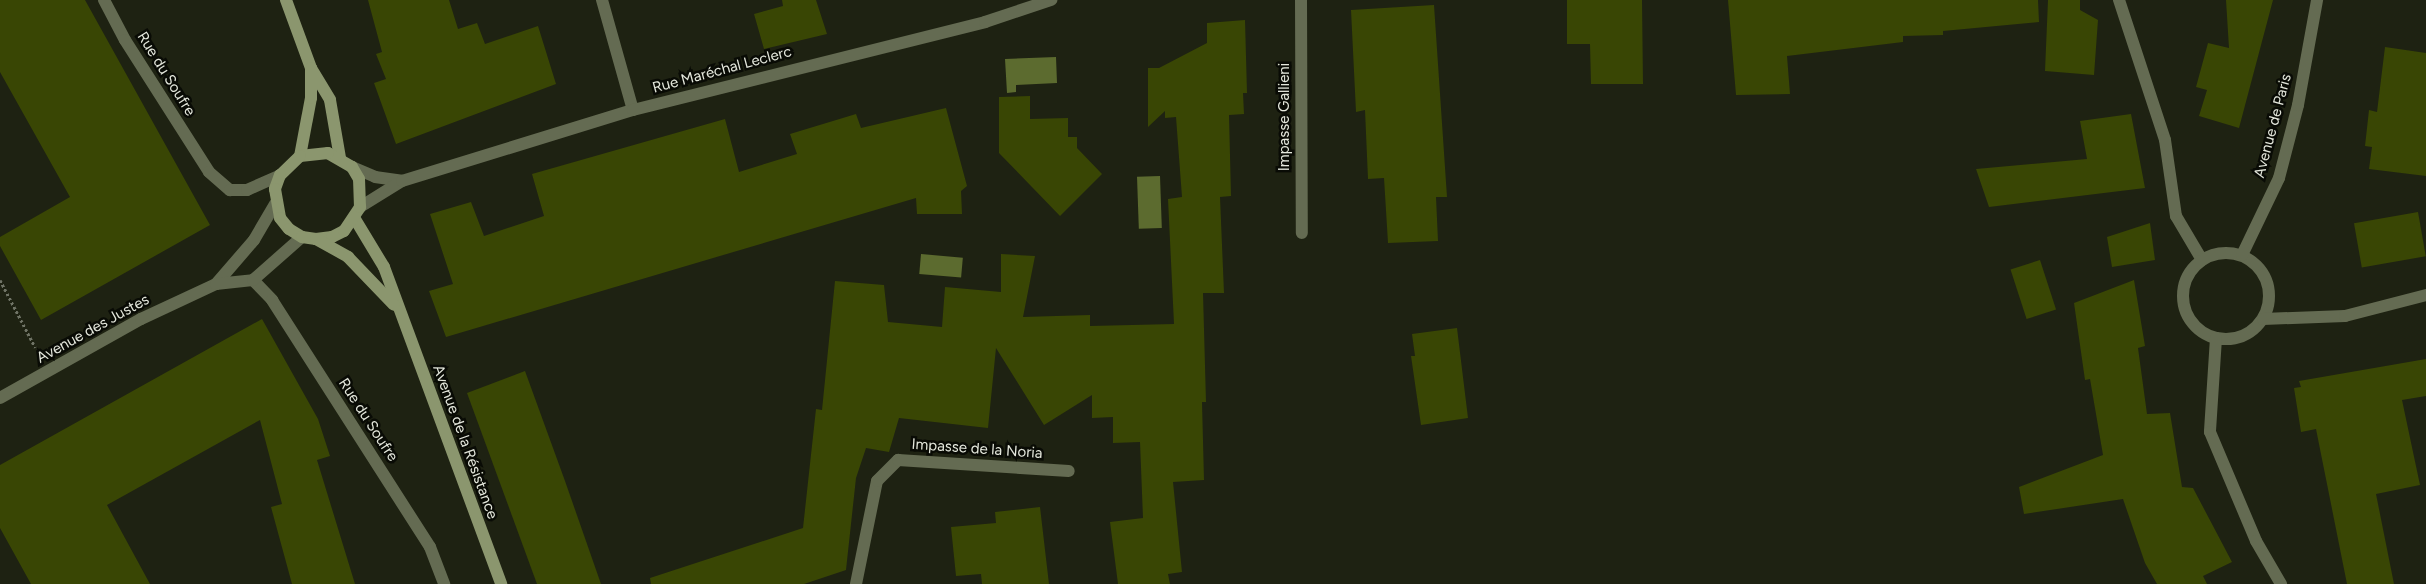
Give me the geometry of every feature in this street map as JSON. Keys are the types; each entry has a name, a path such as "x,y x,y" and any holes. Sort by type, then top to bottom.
{"main road":[{"path":"286,0 311,68 330,100 340,158"},
{"path":"300,156 311,98 311,68"},
{"path":"275,204 275,188 280,174 300,156 328,153 340,158 352,167 362,193 360,207 355,219 332,238 316,240"},
{"name":"Avenue de la Résistance","path":"275,204 284,223 302,237 316,240 348,257 399,311"},
{"name":"Avenue de la Résistance","path":"355,219 384,266 500,584"}],"street":[{"name":"Rue du Soufre","path":"104,0 125,40 209,172 230,190 247,190 280,174"},
{"path":"602,0 633,110"},
{"name":"Rue Maréchal Leclerc","path":"360,207 402,180 633,110 985,22 1051,0"},
{"name":"Impasse Gallieni","path":"1302,0 1302,233"},
{"path":"2120,0 2166,140 2176,216 2202,260"},
{"name":"Avenue de Paris","path":"2242,255 2279,178 2298,105 2317,0"},
{"name":"Rue Maréchal Leclerc","path":"352,167 375,177 402,180"},
{"path":"216,284 254,240 275,204"},
{"path":"216,284 253,280 302,237"},
{"path":"2228,252 2242,255 2253,261 2268,282 2268,308 2263,319 2243,336 2216,338 2192,324 2185,311 2185,282 2202,260 2228,252"},
{"name":"Rue du Soufre","path":"253,280 272,300 430,547 444,584"},
{"name":"Avenue des Justes","path":"0,398 141,319 216,284"},
{"path":"2263,319 2345,316 2426,296"},
{"path":"2216,338 2210,432 2256,541 2281,584"},
{"name":"Impasse de la Noria","path":"856,584 877,481 898,460 1069,471"}],"path":[{"path":"0,280 48,372"}],"shaded area":[{"path":"1056,57 1057,83 1016,85 1016,92 1007,93 1005,59"},
{"path":"1160,176 1162,228 1139,229 1137,177"},
{"path":"921,254 963,258 961,278 919,274"}],"building":[{"path":"0,0 85,0 210,225 41,320 0,246 0,237 70,197 0,72"},
{"path":"368,0 449,0 458,29 477,23 485,44 538,26 556,84 396,144 374,83 386,79 376,54 382,52"},
{"path":"782,0 816,0 827,34 764,49 754,14 783,6"},
{"path":"1567,0 1642,0 1643,84 1591,84 1590,44 1567,44"},
{"path":"1728,0 2038,0 2039,22 1943,31 1943,35 1903,36 1903,42 1787,56 1790,94 1736,95"},
{"path":"2048,0 2080,0 2080,10 2098,20 2094,75 2045,71"},
{"path":"2226,0 2273,0 2239,128 2199,116 2207,90 2196,87 2208,43 2229,48"},
{"path":"1434,5 1447,197 1436,197 1438,241 1388,243 1384,178 1368,179 1365,110 1356,112 1351,10"},
{"path":"1245,20 1247,93 1243,93 1244,114 1229,115 1231,196 1220,197 1224,293 1203,293 1206,402 1202,402 1204,480 1173,482 1182,572 1168,574 1170,584 1118,584 1110,522 1143,518 1140,442 1113,443 1113,417 1092,418 1092,395 1044,425 996,348 988,428 899,418 889,452 866,448 856,478 846,570 804,584 651,584 650,578 803,528 816,409 822,410 835,281 884,285 888,322 942,327 945,287 1001,292 1001,254 1035,256 1023,317 1090,315 1090,326 1174,324 1168,199 1182,197 1176,117 1165,118 1165,111 1148,127 1148,68 1159,68 1207,43 1207,23"},
{"path":"2385,47 2426,53 2426,176 2369,169 2372,147 2365,146 2369,110 2377,112"},
{"path":"1030,96 1030,119 1068,118 1068,137 1077,137 1077,148 1102,174 1060,216 999,153 999,97"},
{"path":"946,108 967,186 961,191 962,214 917,214 916,198 446,337 429,291 453,284 430,214 471,202 484,236 544,216 532,174 725,119 739,172 797,154 790,134 856,114 861,128"},
{"path":"2131,114 2145,188 1989,207 1976,169 2087,159 2080,121"},
{"path":"2418,212 2426,256 2362,268 2354,223"},
{"path":"2150,223 2155,260 2112,267 2107,237"},
{"path":"2040,260 2056,309 2027,319 2011,270"},
{"path":"2134,280 2145,346 2138,348 2147,414 2170,413 2182,487 2193,488 2232,562 2203,576 2207,584 2157,584 2145,563 2123,499 2024,514 2019,487 2103,455 2090,379 2085,380 2074,303"},
{"path":"262,319 318,419 330,456 317,460 355,584 292,584 271,507 282,504 260,420 107,505 150,584 31,584 0,528 0,465"},
{"path":"1457,328 1468,418 1421,425 1411,356 1415,356 1412,334"},
{"path":"2426,359 2426,396 2402,400 2420,485 2376,494 2394,584 2347,584 2316,429 2301,432 2294,388 2301,387 2299,381"},
{"path":"525,371 601,584 537,584 467,393"},
{"path":"1040,507 1049,584 982,584 981,574 956,576 951,527 996,523 995,512"}]}
